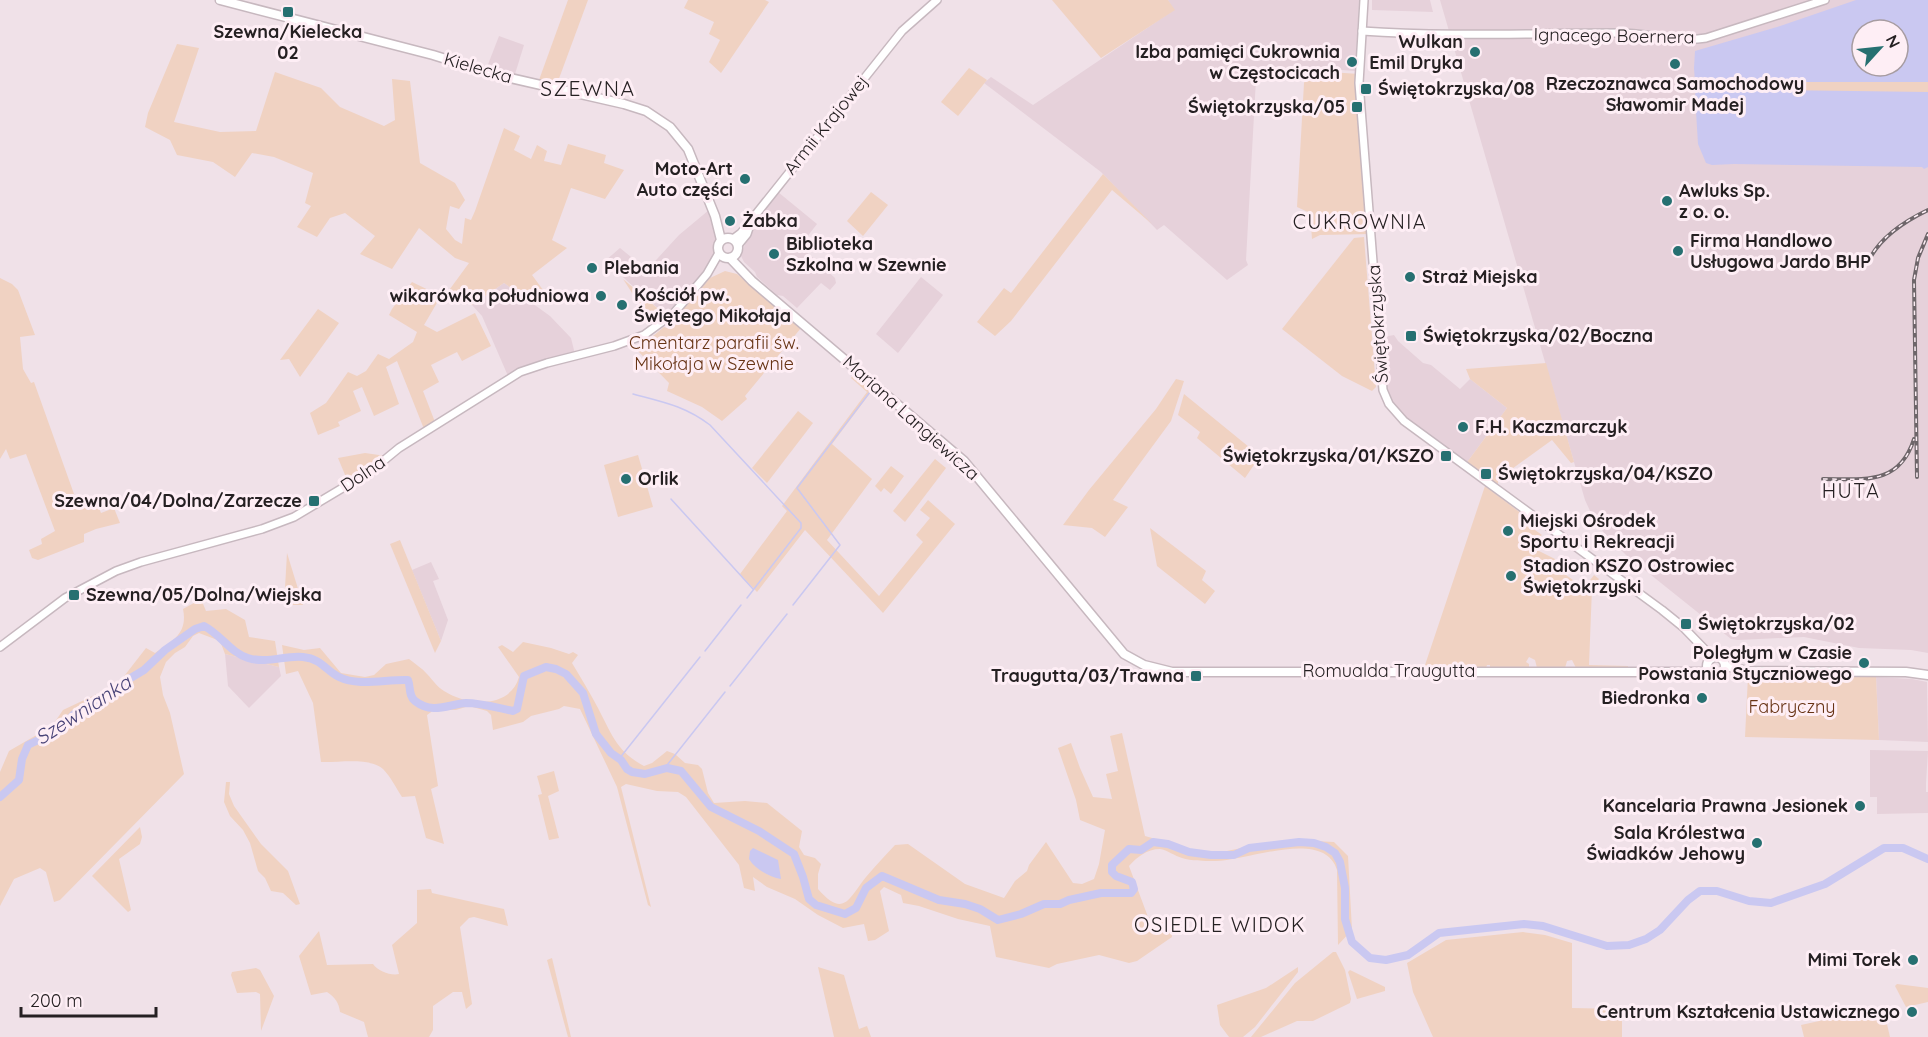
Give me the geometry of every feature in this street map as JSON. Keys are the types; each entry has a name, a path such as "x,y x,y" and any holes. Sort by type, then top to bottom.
{"main road":[{"name":"Kielecka","path":"220,0 433,55 497,75 646,111 670,127 685,145 695,163 715,216 729,240"},
{"path":"729,240 738,250 727,256 718,246 729,240"},
{"name":"Mariana Langiewicza","path":"727,256 745,274 964,461 1106,633"},
{"name":"Romualda Traugutta","path":"1106,633 1130,659 1172,672 1685,671 1709,664 1716,676 1725,669"},
{"path":"1709,664 1722,659 1725,669 1748,671 1906,672 1928,675"}],"street":[{"name":"Armii Krajowej","path":"729,240 747,234 752,220 902,31 937,0"},
{"name":"Świętokrzyska","path":"1364,0 1359,83 1383,390 1389,404 1404,421 1662,610 1696,640 1709,664"},
{"name":"Ignacego Boernera","path":"1362,33 1636,33 1692,40 1706,38 1825,0"},
{"name":"Dolna","path":"0,646 65,598 116,571 141,562 262,530 294,517 371,471 399,448 520,372 645,335 674,313 707,273 727,256"}],"shaded area":[{"path":"1168,0 1359,0 1355,71 1315,68 1256,79 1246,260 1248,265 1227,280 1164,225 1157,230 1101,172 984,83 991,77 1033,105 1174,10"},
{"path":"1372,0 1430,0 1433,12 1372,10"},
{"path":"1440,0 1928,0 1928,653 1859,648 1804,637 1731,639 1626,555 1604,533 1585,500"},
{"path":"499,36 524,45 515,74 487,67"},
{"path":"778,192 817,224 800,246 835,278 836,283 830,290 821,283 797,308 783,296 777,295 757,277 741,256 760,216"},
{"path":"709,210 716,235 714,256 672,311 668,308 663,313 605,261 620,248 647,270 679,235"},
{"path":"921,277 943,295 898,353 876,334"},
{"path":"504,283 550,316 571,338 575,354 527,366 508,376 482,316 472,305"},
{"path":"1394,335 1423,363 1431,365 1460,389 1470,379 1507,408 1465,465 1404,421 1386,399 1378,338"},
{"path":"431,562 439,579 433,581 448,620 441,641 412,570"},
{"path":"225,654 279,667 281,676 249,708 228,686"},
{"path":"1876,677 1927,682 1928,742 1879,740"},
{"path":"1870,750 1928,751 1926,792 1928,792 1928,813 1877,814 1877,797 1870,797"}],"green space":[{"path":"568,0 588,0 557,84 539,80"},
{"path":"688,0 765,0 769,2 721,73 709,62 720,40 709,34 714,22 684,8"},
{"path":"1052,0 1168,0 1175,10 1101,58"},
{"path":"177,44 199,48 174,122 220,132 256,131 275,72 321,88 340,107 384,126 395,120 392,79 410,81 420,163 455,183 465,200 459,209 450,206 446,229 455,240 462,244 465,218 471,220 475,211 504,128 520,136 514,150 531,159 537,145 547,151 544,161 561,165 568,144 606,155 604,163 624,170 605,199 571,188 552,240 567,248 532,275 546,294 534,304 504,283 472,305 447,293 469,263 455,258 419,228 392,269 360,254 375,236 345,213 330,218 317,237 297,227 311,206 305,203 313,173 274,157 252,153 235,177 213,162 177,155 170,140 145,127 148,113"},
{"path":"969,68 987,80 958,116 941,102"},
{"path":"1315,71 1359,74 1372,234 1320,235 1312,239 1310,213 1297,207 1304,83 1306,78"},
{"path":"1695,82 1928,82 1928,92 1695,93"},
{"path":"1103,174 1152,224 1112,190 1011,321 995,336 977,322 1004,288 1011,293"},
{"path":"871,192 888,205 863,236 847,221"},
{"path":"1364,237 1376,387 1372,391 1342,376 1282,329 1354,238"},
{"name":"Cmentarz parafii św. Mikołaja w Szewnie","path":"725,271 737,274 801,328 745,396 747,399 722,421 702,407 667,391 669,383 634,347 648,340 664,327 667,328 710,278"},
{"path":"0,278 18,290 35,335 20,337 23,369 31,383 34,382 79,508 96,501 101,513 114,508 120,523 84,534 84,542 38,560 32,558 29,550 42,544 41,539 55,531 26,454 10,459 6,449 0,459"},
{"path":"623,279 663,313 651,322"},
{"path":"412,282 441,296 424,325 437,332 475,313 491,346 462,361 457,352 431,365 439,382 423,391 435,422 424,429 397,361 386,367 399,404 374,416 362,387 353,391 361,411 338,422 340,426 318,435 310,413 326,403 348,372 357,376 366,371 378,354 389,359 413,342 417,332 389,315"},
{"path":"318,309 339,323 300,377 289,359 280,360"},
{"path":"1546,363 1574,462 1571,463 1552,440 1498,479 1498,484 1484,479 1465,465 1507,408 1470,379 1466,369"},
{"path":"854,374 874,388 832,444 872,479 827,540 879,596 923,542 916,535 930,518 920,510 928,500 955,524 883,613 805,530 757,592 740,574 787,511 782,506 867,392 851,378"},
{"path":"1176,379 1184,381 1171,421 1113,500 1128,507 1105,537 1092,528 1063,525 1156,409"},
{"path":"1184,394 1260,456 1245,478 1197,438 1200,432 1178,415"},
{"path":"798,411 813,423 767,483 752,468"},
{"path":"365,453 386,456 366,472 348,482 338,458"},
{"name":"Orlik","path":"638,455 653,507 618,517 604,465"},
{"path":"935,459 946,468 905,522 893,511"},
{"path":"891,466 904,476 891,494 884,488 881,492 875,486"},
{"name":"Stadion KSZO Ostrowiec Świętokrzyski","path":"1485,486 1530,520 1528,525 1542,535 1538,541 1526,536 1523,543 1559,561 1555,567 1584,588 1594,575 1599,579 1592,588 1589,665 1628,666 1628,668 1576,668 1572,660 1567,661 1565,668 1537,668 1535,660 1529,657 1526,662 1529,668 1490,668 1490,665 1487,665 1486,668 1424,668"},
{"path":"1150,528 1206,571 1202,580 1215,591 1205,604 1157,566"},
{"path":"400,540 441,641 435,653 390,544"},
{"path":"287,553 303,605 284,605"},
{"path":"201,599 206,611 226,609 245,620 249,637 275,641 279,667 225,654 220,641 199,633 193,636 185,647 166,662 160,677 184,774 60,900 54,902 46,872 40,868 14,879 0,906 0,772 9,751 52,726 63,710 118,684 146,648 155,653 178,636 183,624 183,609"},
{"path":"523,642 578,655 572,663 611,734 627,755 635,761 644,766 652,763 667,751 675,754 685,763 698,765 702,769 708,793 714,803 745,801 767,803 802,831 799,847 804,855 815,858 821,864 818,889 834,903 840,904 850,898 895,845 908,844 965,884 1004,898 1015,881 1027,871 1046,842 1073,883 1082,884 1094,879 1105,830 1080,820 1076,800 1058,748 1071,743 1093,797 1112,799 1106,774 1118,771 1110,736 1122,733 1145,836 1202,852 1222,852 1294,840 1334,842 1348,856 1352,930 1338,945 1337,870 1329,857 1317,851 1282,850 1228,860 1206,861 1186,859 1160,849 1143,854 1129,866 1148,917 1170,925 1172,937 1137,961 1129,963 1099,955 1057,964 1049,968 996,957 990,926 903,903 901,895 884,887 880,891 889,931 875,940 868,941 864,924 843,928 753,877 755,891 744,888 739,865 686,797 678,792 657,791 626,784 621,787 651,907 648,905 617,787 580,709 564,706 531,716 523,722 493,730 491,715 487,711 469,706 456,710 434,710 427,715 438,786 431,789 444,844 426,838 415,796 402,797 391,779 377,765 362,762 321,762 313,703 298,671 286,674 282,645 304,650 320,648 341,673 365,677 374,675 386,664 409,659 444,691 453,696 475,702 487,702 507,695 519,677 498,647 502,645 513,652"},
{"name":"Fabryczny","path":"1748,676 1876,677 1879,740 1745,737"},
{"path":"554,771 559,791 548,796 559,838 549,840 538,795 542,794 537,776"},
{"path":"226,782 230,782 229,794 234,806 261,844 288,871 300,904 296,905 283,893 271,891 265,878 258,871 250,843 243,830 230,816 224,802"},
{"path":"140,827 142,837 140,844 119,859 131,910 128,912 92,876"},
{"path":"431,889 432,893 504,909 508,926 474,917 469,918 460,927 472,1004 466,1009 462,992 453,992 433,1006 433,1030 429,1037 368,1037 364,1022 340,1012 338,1003 330,994 327,992 311,995 299,956 319,931 327,965 373,964 385,972 399,974 392,945 417,923 417,890"},
{"path":"1523,932 1545,935 1572,943 1572,1008 1622,1009 1622,1037 1433,1037 1413,992 1407,963 1446,940"},
{"path":"1333,952 1336,952 1345,970 1350,1003 1313,1021 1297,1021 1261,1037 1251,1037 1295,983"},
{"path":"552,958 571,1037 568,1037 547,960"},
{"path":"818,967 844,975 859,1029 867,1026 871,1037 834,1037"},
{"path":"1298,967 1298,972 1255,1027 1243,1037 1229,1037 1220,1025 1217,1005 1266,988"},
{"path":"256,968 260,970 274,996 261,1031 260,994 256,992 237,993 231,975 232,972"},
{"path":"1350,970 1385,987 1385,991 1357,999 1348,972"},
{"path":"1897,984 1928,988 1928,1002 1906,1007 1895,986"},
{"path":"1883,1007 1890,1037 1804,1037 1801,1025"}],"water":[{"path":"1856,0 1928,0 1928,82 1695,82 1695,51 1777,27"},
{"path":"1708,89 1928,92 1928,167 1924,169 1922,167 1712,165 1706,163 1698,144 1695,95 1696,91"},
{"path":"753,848 778,860 781,879 763,872 752,863 749,859"}],"waterway":[{"path":"793,605 840,545 797,488 870,392"},
{"path":"633,394 683,409 710,425 801,523 801,528 747,598"},
{"path":"671,499 753,589"},
{"path":"705,651 741,605"},
{"path":"730,686 787,614"},
{"name":"Szewnianka","path":"0,797 19,780 22,759 28,745 55,732 74,714 115,693 165,650 195,629 204,626 236,652 255,660 309,658 319,662 339,677 355,682 408,680 413,699 422,705 435,708 472,703 513,711 517,709 524,676 546,667 556,669 566,674 583,693 596,734 627,769 645,774 667,768 681,771 711,807 759,831 794,854 809,899 816,905 845,914 856,908 866,888 882,876 939,900 980,909 998,920 1021,914 1044,904 1060,904 1101,893 1131,893 1134,889 1132,882 1116,876 1112,872 1112,865 1129,849 1141,850 1153,842 1168,844 1189,852 1211,855 1234,855 1249,848 1299,842 1314,843 1335,853 1340,862 1345,888 1345,919 1352,942 1370,958 1386,960 1408,955 1439,933 1524,924 1543,926 1607,946 1629,945 1646,939 1660,930 1688,900 1700,891 1717,891 1749,901 1771,903 1825,884 1884,848 1903,848 1928,859"},
{"path":"619,759 700,657"},
{"path":"664,769 725,692"}],"railway":[{"path":"1869,260 1874,251 1894,230 1928,210"},
{"path":"1917,477 1914,280 1918,258 1928,234"},
{"path":"1823,479 1878,477 1899,465 1914,439"}],"place":[{"name":"Szewna/Kielecka 02","path":"288,12"},
{"name":"Wulkan Emil Dryka","path":"1475,52"},
{"name":"Izba pamięci Cukrownia w Częstocicach","path":"1352,62"},
{"name":"Rzeczoznawca Samochodowy Sławomir Madej","path":"1675,64"},
{"name":"Świętokrzyska/08","path":"1366,89"},
{"name":"Świętokrzyska/05","path":"1357,107"},
{"name":"Moto-Art Auto części","path":"745,179"},
{"name":"Awluks Sp. z o. o.","path":"1667,201"},
{"name":"Żabka","path":"730,221"},
{"name":"Firma Handlowo Usługowa Jardo BHP","path":"1678,251"},
{"name":"Biblioteka Szkolna w Szewnie","path":"774,254"},
{"name":"Plebania","path":"592,268"},
{"name":"Straż Miejska","path":"1410,277"},
{"name":"wikarówka południowa","path":"601,296"},
{"name":"Kościół pw. Świętego Mikołaja","path":"622,305"},
{"name":"Świętokrzyska/02/Boczna","path":"1411,336"},
{"name":"F.H. Kaczmarczyk","path":"1463,427"},
{"name":"Świętokrzyska/01/KSZO","path":"1446,456"},
{"name":"Świętokrzyska/04/KSZO","path":"1486,474"},
{"name":"Orlik","path":"626,479"},
{"name":"Szewna/04/Dolna/Zarzecze","path":"314,501"},
{"name":"Miejski Ośrodek Sportu i Rekreacji","path":"1508,531"},
{"name":"Stadion KSZO Ostrowiec Świętokrzyski","path":"1511,576"},
{"name":"Szewna/05/Dolna/Wiejska","path":"74,595"},
{"name":"Świętokrzyska/02","path":"1686,624"},
{"name":"Poległym w Czasie Powstania Styczniowego","path":"1864,663"},
{"name":"Traugutta/03/Trawna","path":"1196,676"},
{"name":"Biedronka","path":"1702,698"},
{"name":"Kancelaria Prawna Jesionek","path":"1860,806"},
{"name":"Sala Królestwa Świadków Jehowy","path":"1757,843"},
{"name":"Mimi Torek","path":"1913,960"},
{"name":"Centrum Kształcenia Ustawicznego","path":"1912,1012"}],"district":[{"name":"SZEWNA","path":"588,89"},
{"name":"CUKROWNIA","path":"1360,222"},
{"name":"HUTA","path":"1851,491"},
{"name":"OSIEDLE WIDOK","path":"1220,925"}]}
